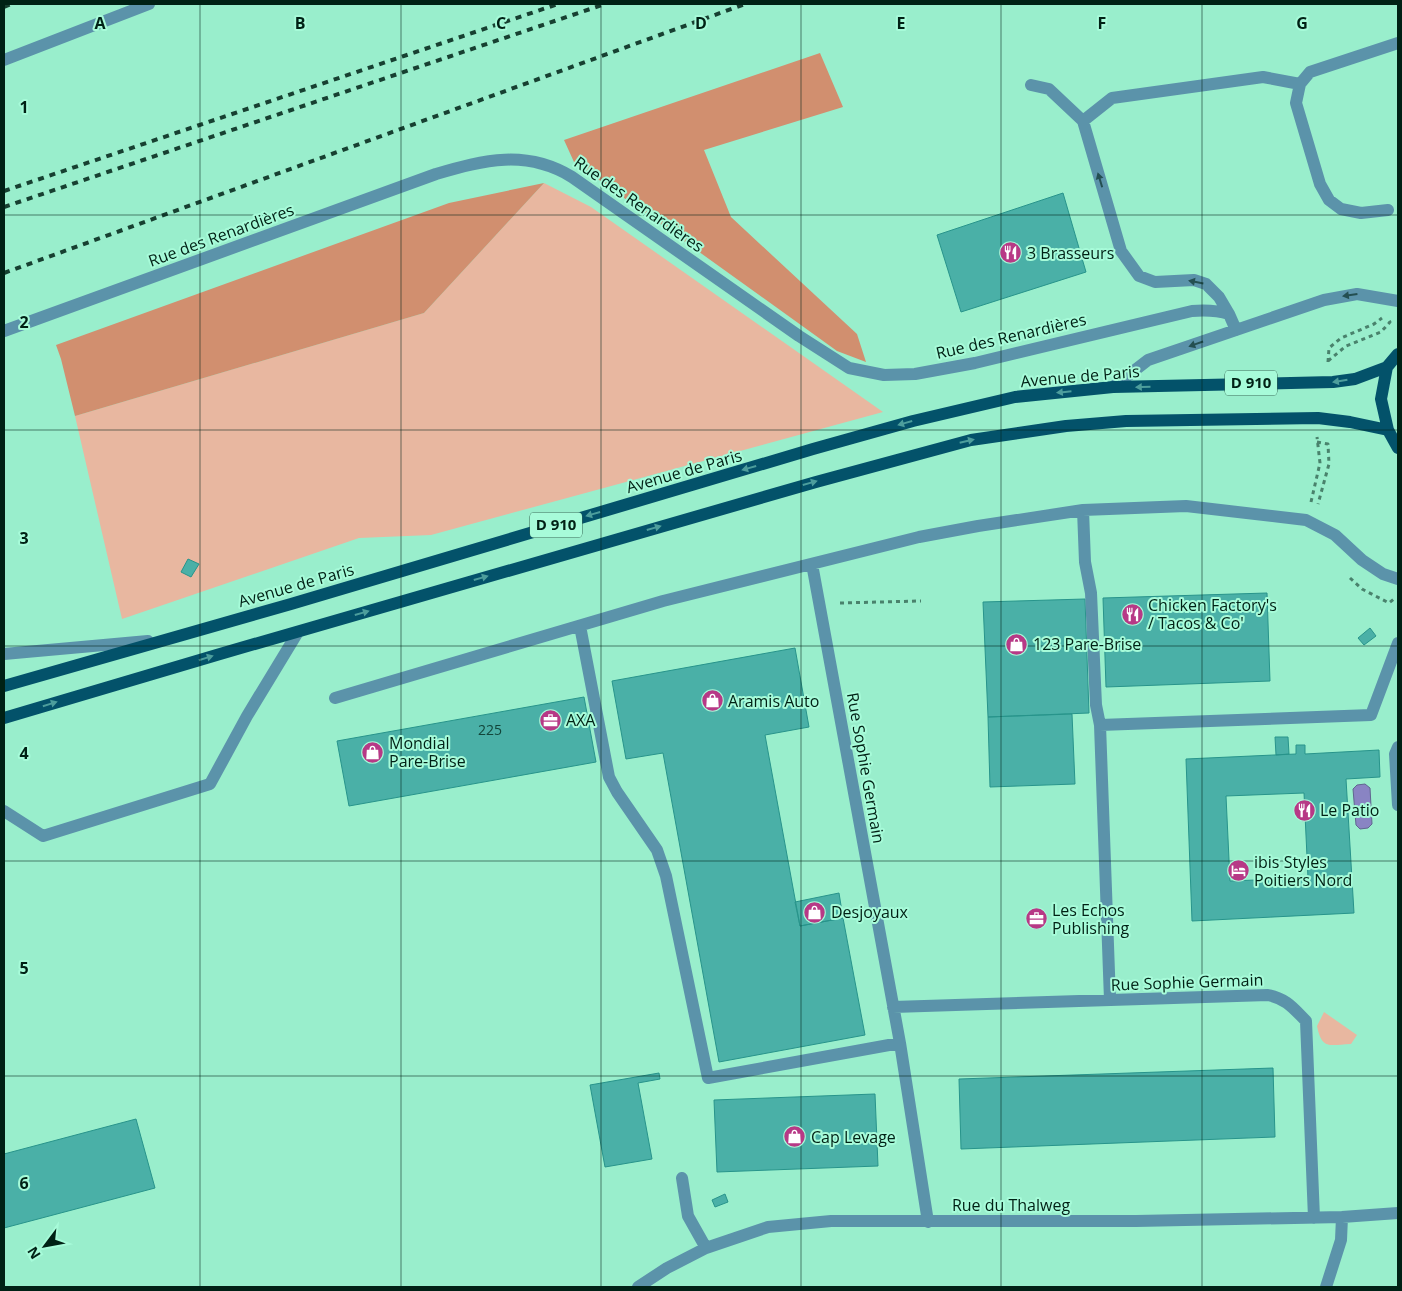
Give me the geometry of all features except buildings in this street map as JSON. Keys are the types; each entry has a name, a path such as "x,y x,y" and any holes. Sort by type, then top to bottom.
{"main road":[{"path":"1398,354 1387,367 1382,399 1388,430 1398,448"},
{"name":"Avenue de Paris","path":"4,686 914,421 1015,397 1113,387 1333,382 1355,379 1387,367"},
{"name":"D 910","path":"4,718 807,484 971,440 1066,426 1126,421 1318,418 1388,430"}],"street":[{"path":"4,60 149,4"},
{"path":"1388,210 1361,213 1341,209 1329,200 1320,184 1296,103 1300,84 1310,72 1323,66 1398,43"},
{"path":"1083,121 1112,98 1263,77 1300,84"},
{"path":"1031,85 1049,89 1083,121 1121,251 1139,276 1155,282 1194,280 1206,284 1219,297 1236,330"},
{"name":"Rue des Renardières","path":"4,331 436,174 489,160 515,159 557,168 572,177 798,336 849,368 884,375 916,374 975,363 1192,312 1216,310 1229,314"},
{"path":"1113,387 1148,360 1324,300 1357,294 1398,302"},
{"path":"335,698 663,601 919,537 1083,510 1186,506 1306,520 1335,535 1362,560 1383,574 1398,579"},
{"path":"1083,510 1085,562 1091,593 1096,705 1100,724 1110,1000"},
{"name":"Rue Sophie Germain","path":"812,564 900,1043 928,1222"},
{"path":"580,626 610,777 617,792 657,850 666,876 708,1078 900,1043"},
{"path":"4,811 43,836 210,784 247,716 298,632"},
{"path":"4,654 164,640"},
{"path":"1100,724 1371,715 1394,670 1398,645"},
{"path":"1398,747 1395,754 1398,805"},
{"name":"Rue Sophie Germain","path":"893,1008 1268,995 1280,997 1306,1021 1314,1218"},
{"path":"682,1178 688,1216 706,1248"},
{"name":"Rue du Thalweg","path":"638,1287 667,1268 706,1248 768,1227 831,1221 1136,1222 1314,1218 1398,1213"},
{"path":"1326,1287 1341,1240 1342,1217"}],"path":[{"path":"1386,314 1390,322 1381,332 1346,346 1328,361 1329,348 1340,338 1374,324 1386,314"},
{"path":"1317,442 1328,444 1330,464 1319,504 1310,502 1320,463 1317,442"},
{"path":"819,603 921,601"}],"shaded area":[{"path":"820,53 843,107 704,150 731,217 857,334 866,362 837,351 574,162 564,140"},
{"path":"544,183 591,207 883,412 431,535 359,538 122,619 75,416 424,313"},
{"path":"544,183 424,313 75,416 56,345 449,203"},
{"path":"1365,784 1370,788 1372,824 1368,828 1360,829 1356,825 1353,789 1357,785"},
{"path":"1324,1012 1357,1035 1351,1044 1332,1045 1324,1043 1317,1026"}],"railway":[{"path":"4,7 11,4"},
{"path":"4,191 558,4"},
{"path":"4,207 605,4"},
{"path":"4,273 745,4"}],"place":[{"name":"3 Brasseurs","path":"1011,253"},
{"name":"Chicken Factory's / Tacos & Co'","path":"1132,614"},
{"name":"123 Pare-Brise","path":"1017,644"},
{"name":"Aramis Auto","path":"712,701"},
{"name":"AXA","path":"550,720"},
{"name":"Mondial Pare-Brise","path":"373,752"},
{"name":"Le Patio","path":"1304,810"},
{"name":"ibis Styles Poitiers Nord","path":"1238,871"},
{"name":"Desjoyaux","path":"815,912"},
{"name":"Les Echos Publishing","path":"1036,919"},
{"name":"Cap Levage","path":"795,1137"}]}
